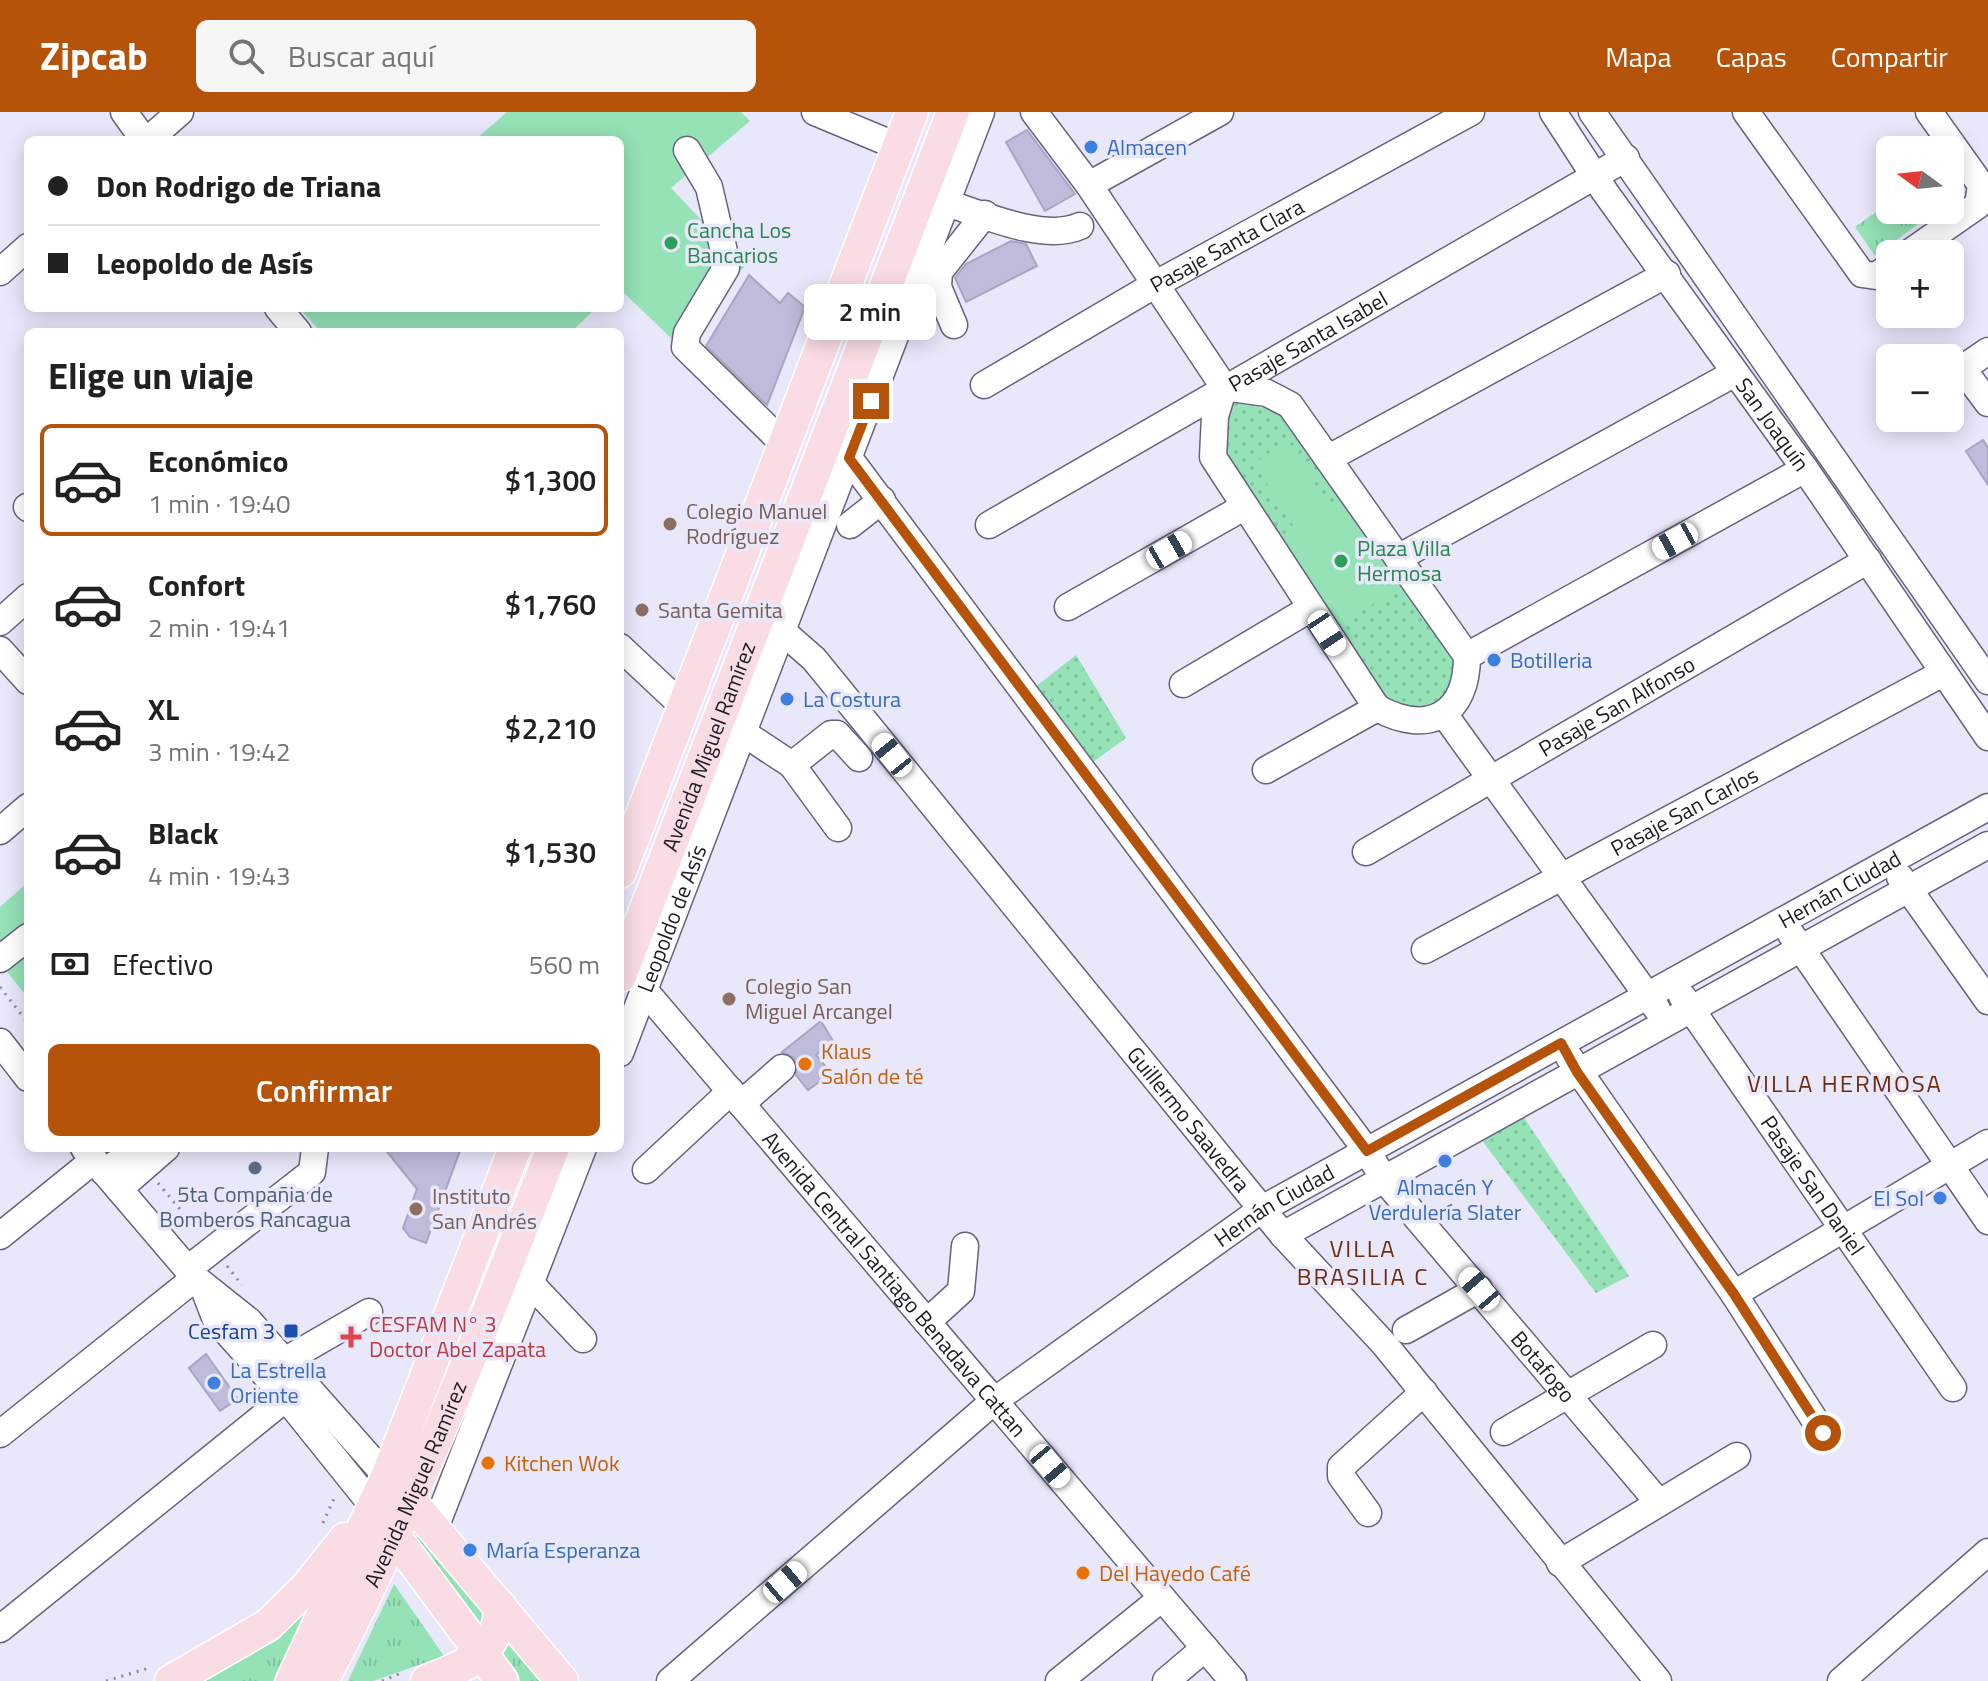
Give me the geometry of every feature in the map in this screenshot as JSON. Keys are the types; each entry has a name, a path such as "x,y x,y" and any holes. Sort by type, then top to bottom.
{"main road":[{"name":"Avenida Miguel Ramírez","path":"624,858 912,112"},
{"name":"Avenida Miguel Ramírez","path":"628,972 673,839 953,112"},
{"path":"673,839 668,818 684,707"},
{"name":"Avenida Miguel Ramírez","path":"322,1681 394,1536 398,1487 514,1152"},
{"name":"Avenida Miguel Ramírez","path":"292,1681 372,1505 398,1487 467,1367 551,1152"},
{"path":"398,1487 562,1681"},
{"path":"166,1672 268,1625 306,1588 372,1505 502,1681"},
{"path":"427,1681 466,1666 481,1656 496,1634 500,1606"}],"street":[{"path":"124,112 143,136"},
{"path":"151,136 180,112"},
{"path":"815,112 899,147"},
{"name":"Leopoldo de Asís","path":"624,1012 628,972 742,732 981,112"},
{"path":"1034,112 1089,185 1224,387 1267,393 1290,405 1467,656 1467,681 1458,702 1444,714 1423,721 1399,720 1377,708 1213,457 1215,416 1224,387"},
{"path":"1089,185 1220,112"},
{"name":"Pasaje Santa Clara","path":"984,385 1156,284 1471,112"},
{"name":"San Joaquín","path":"1553,112 1805,469 1988,737"},
{"path":"1746,112 1853,264 1862,274 1876,276"},
{"path":"1928,240 1978,205 1981,185 1929,112"},
{"name":"San Joaquín","path":"1594,113 1988,681"},
{"path":"687,150 709,187 726,268 687,333 685,347 784,444"},
{"name":"Pasaje Santa Isabel","path":"989,525 1626,158"},
{"path":"947,203 1055,234 1080,226"},
{"path":"954,325 938,287 939,272 985,214"},
{"path":"0,272 24,251"},
{"path":"1329,458 1667,274"},
{"path":"281,312 295,328"},
{"path":"1964,367 1988,351"},
{"path":"1398,558 1735,373"},
{"path":"1964,380 1988,403"},
{"name":"Botafogo","path":"849,458 1367,1151 1384,1179 1659,1503"},
{"path":"1467,656 1805,469"},
{"path":"850,525 882,500"},
{"path":"1068,607 1244,507"},
{"name":"Pasaje San Alfonso","path":"1366,852 1868,560"},
{"path":"0,622 24,601"},
{"path":"1183,684 1311,608"},
{"name":"Guillermo Saavedra","path":"782,631 814,659 1283,1235 1424,1392 1651,1679"},
{"path":"0,650 24,677"},
{"path":"624,651 684,707"},
{"name":"Pasaje San Carlos","path":"1425,950 1943,673"},
{"path":"1266,770 1377,708"},
{"path":"1444,714 1648,995 1665,1023"},
{"path":"742,732 792,765 838,828"},
{"path":"792,765 831,734 837,734 859,758"},
{"name":"Hernán Ciudad","path":"670,1681 994,1401 1262,1209 1988,807"},
{"path":"0,831 24,810"},
{"name":"Hernán Ciudad","path":"1283,1235 1988,845"},
{"path":"1891,861 1907,890 1988,1001"},
{"path":"1783,921 1988,1221"},
{"path":"0,959 24,940"},
{"name":"Avenida Central Santiago Benadava Cattan","path":"628,972 1233,1681"},
{"name":"Pasaje San Daniel","path":"1674,981 1690,1010 1953,1388"},
{"path":"1561,1043 1577,1072 1734,1294 1823,1433"},
{"path":"3,1052 24,1074"},
{"path":"646,1170 736,1098 782,1068"},
{"path":"1734,1294 1988,1143"},
{"path":"0,1236 100,1167 131,1152"},
{"path":"100,1167 152,1152"},
{"path":"0,1434 195,1278 312,1172 315,1152"},
{"path":"435,1528 581,1152"},
{"path":"100,1167 195,1278 231,1304 286,1360 398,1487"},
{"path":"927,1322 961,1291 965,1246"},
{"path":"195,1278 216,1320 286,1398 372,1505"},
{"path":"531,1284 583,1339"},
{"path":"1406,1330 1479,1289"},
{"path":"286,1360 369,1312"},
{"path":"1504,1432 1653,1345"},
{"path":"1368,1513 1341,1476 1341,1467 1424,1392"},
{"path":"0,1629 286,1398"},
{"path":"1560,1563 1737,1456"},
{"path":"1841,1681 1988,1552"},
{"path":"1059,1681 1162,1598"},
{"path":"1166,1681 1205,1648"}],"path":[{"path":"0,987 24,1018"},
{"path":"316,1534 336,1494 351,1479"},
{"path":"106,1681 166,1672"}],"green space":[{"name":"Cancha Los Bancarios","path":"507,112 741,112 750,121 671,188 745,266 675,342 624,293 624,136 480,136"},
{"path":"1876,212 1876,224 1918,224 1897,240 1876,240 1875,256 1855,227"},
{"path":"303,312 592,312 575,328 317,328"},
{"name":"Plaza Villa Hermosa","path":"1224,387 1267,393 1467,656 1458,702 1399,720 1212,441"},
{"name":"Plaza Villa Hermosa","path":"1288,441 1328,505 1343,496 1402,584 1340,626 1281,538 1295,528 1254,463"},
{"path":"1076,655 1126,738 1085,768 1029,692"},
{"path":"24,886 24,993 0,963 0,907"},
{"path":"1515,1104 1629,1276 1596,1293 1472,1127"},
{"path":"412,1519 549,1681 515,1681 406,1534"},
{"path":"394,1584 444,1656 373,1681 348,1681"},
{"path":"315,1601 273,1681 199,1681"}],"building":[{"path":"1027,130 1075,194 1045,211 1006,142"},
{"path":"1011,241 1026,244 1037,266 966,302 955,278 966,264"},
{"path":"749,275 780,303 788,293 805,307 767,405 706,346"},
{"path":"1983,440 1988,448 1988,485 1966,451"},
{"name":"Klaus Salón de té","path":"821,1021 833,1041 816,1055 831,1073 808,1090 796,1075 794,1058 782,1052"},
{"path":"387,1152 460,1152 426,1243 410,1237 403,1228 417,1189"},
{"name":"La Estrella Oriente","path":"206,1354 238,1399 220,1411 189,1368"}],"place":[{"name":"Almacen","path":"1091,147"},
{"name":"Cancha Los Bancarios","path":"671,243"},
{"name":"Colegio Manuel Rodríguez","path":"670,524"},
{"name":"Plaza Villa Hermosa","path":"1341,561"},
{"name":"Santa Gemita","path":"642,610"},
{"name":"Botilleria","path":"1494,660"},
{"name":"La Costura","path":"787,699"},
{"name":"Colegio San Miguel Arcangel","path":"729,999"},
{"name":"Klaus Salón de té","path":"805,1064"},
{"name":"Almacén Y Verdulería Slater","path":"1445,1161"},
{"name":"5ta Compañia de Bomberos Rancagua","path":"255,1168"},
{"name":"El Sol","path":"1940,1198"},
{"name":"Instituto San Andrés","path":"416,1209"},
{"name":"Cesfam 3","path":"291,1331"},
{"name":"CESFAM N° 3 Doctor Abel Zapata","path":"351,1337"},
{"name":"La Estrella Oriente","path":"214,1383"},
{"name":"Kitchen Wok","path":"488,1463"},
{"name":"María Esperanza","path":"470,1550"},
{"name":"Del Hayedo Café","path":"1083,1573"}],"district":[{"name":"VILLA HERMOSA","path":"1845,1083"},
{"name":"VILLA BRASILIA C","path":"1363,1262"}],"route":[{"path":"871,401 849,458 1367,1151 1561,1043 1577,1072 1734,1294 1823,1433"}]}
